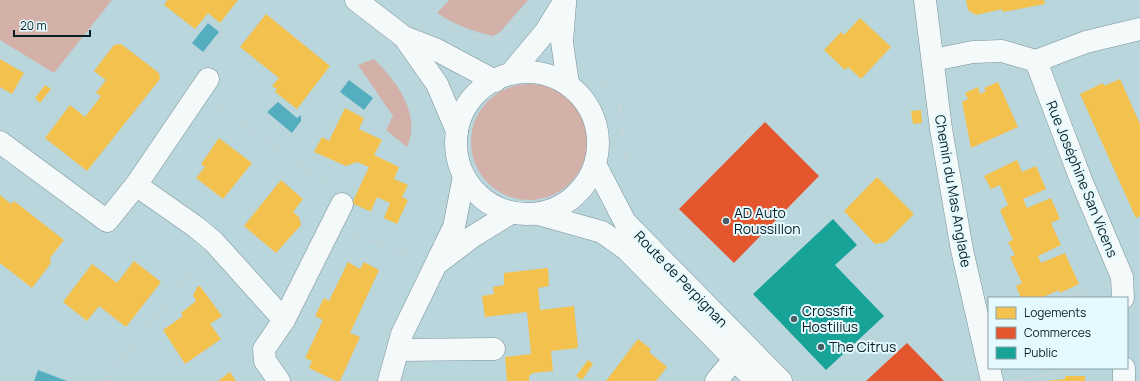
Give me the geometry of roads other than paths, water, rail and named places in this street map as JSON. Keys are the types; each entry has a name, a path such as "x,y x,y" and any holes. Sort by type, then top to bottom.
{"street":[{"path":"356,0 404,37 503,77"},
{"path":"503,77 546,31 565,0"},
{"path":"565,0 562,42 568,84"},
{"name":"Chemin du Mas Anglade","path":"925,0 941,129 961,242 988,363"},
{"path":"933,60 973,52 1002,51 1036,61 1086,42 1140,29"},
{"path":"404,37 437,84 457,131"},
{"name":"Rue Joséphine San Vicens","path":"1036,61 1081,180 1122,277 1123,297"},
{"path":"531,72 550,76 568,84 584,100 595,120 599,143 596,166 587,183 573,198 557,208 538,214 511,213 492,205 476,193 464,176 456,154 457,131 462,113 473,97 487,84 503,77 531,72"},
{"path":"0,142 107,221 136,185 203,85"},
{"name":"Route de Perpignan","path":"596,166 625,222 740,352 756,381"},
{"path":"389,381 402,334 454,227 464,176"},
{"path":"136,185 196,227 214,242 284,320"},
{"path":"435,265 472,237 511,213"},
{"name":"Route de Perpignan","path":"538,214 602,232 626,249 740,352 781,381"},
{"path":"279,381 265,361 264,349 284,320 337,215"},
{"path":"398,350 494,349"},
{"path":"716,381 740,352"},
{"name":"Chemin du Mas Anglade","path":"989,369 992,381"},
{"path":"1124,369 1124,381"}],"water":[{"path":"208,23 219,32 203,52 192,43"},
{"path":"349,80 373,98 364,110 340,92"},
{"path":"278,102 297,118 301,115 301,121 292,133 267,112"},
{"path":"38,370 67,381 34,381"}],"place":[{"name":"AD Auto Roussillon","path":"726,221"},
{"name":"Crossfit Hostilius","path":"794,319"},
{"name":"The Citrus","path":"821,347"}]}
